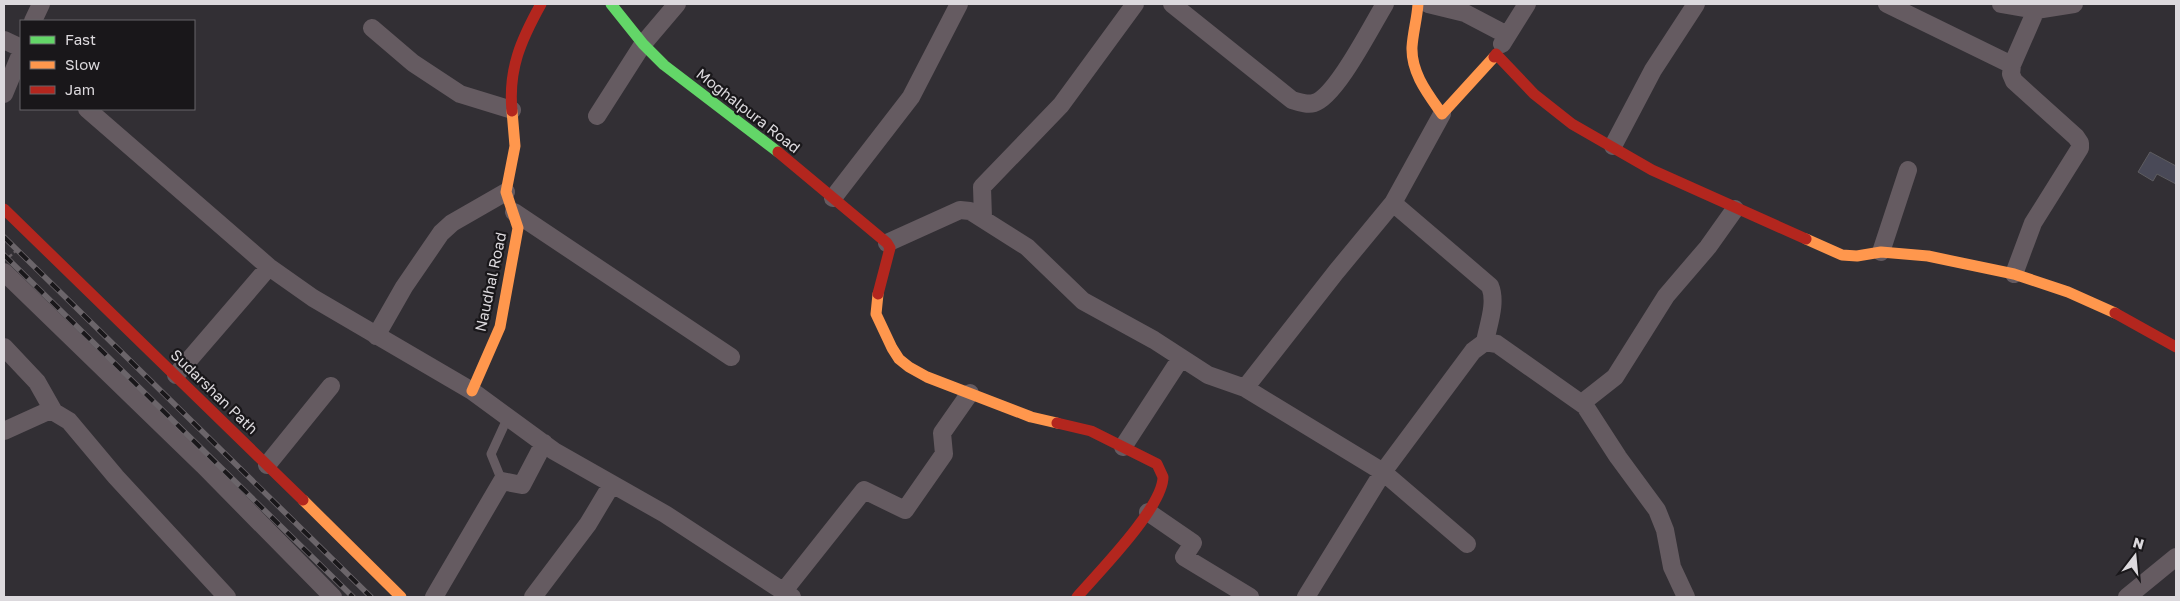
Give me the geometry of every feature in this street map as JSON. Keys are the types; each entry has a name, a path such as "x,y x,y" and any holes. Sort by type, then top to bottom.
{"street":[{"path":"33,20 41,4"},
{"path":"376,336 404,288 441,233 452,223 506,192 515,146 510,100 514,67 522,38 540,4"},
{"name":"Moghalpura Road","path":"611,4 643,44 664,65 780,154 882,238"},
{"path":"597,116 643,44 677,4"},
{"path":"834,198 911,97 959,4"},
{"path":"983,218 982,187 1061,105 1135,4"},
{"path":"1172,4 1292,100 1314,104 1334,89 1385,4"},
{"path":"1418,4 1412,48 1415,67 1420,82 1442,114"},
{"path":"1428,4 1465,13 1507,35"},
{"path":"1245,388 1336,272 1394,203 1442,114 1496,54 1527,4"},
{"path":"1613,146 1653,70 1696,4"},
{"path":"1887,4 2012,65"},
{"path":"2001,4 2036,10 2074,4"},
{"path":"2014,274 2033,223 2077,153 2080,143 2076,137 2014,81 2011,74 2012,65 2036,10"},
{"path":"372,28 413,63 460,94 512,110"},
{"path":"4,40 20,48"},
{"path":"1496,54 1534,94 1553,111 1572,124 1652,170 1735,209 1842,255 1858,256 1881,252 1928,256 2014,274 2068,292 2112,311 2176,347"},
{"path":"4,94 20,55"},
{"path":"88,110 269,267 313,298 472,391 544,443 665,514 787,594 864,490 905,510 944,454 942,433 970,393"},
{"path":"1881,252 1908,170"},
{"name":"Naudhal Road","path":"472,391 500,327 518,228 506,192"},
{"path":"1306,597 1383,472 1473,351 1485,342 1493,294 1490,286 1394,203"},
{"name":"Sudarshan Path","path":"4,209 176,375 401,597"},
{"path":"1585,406 1587,399 1615,377 1666,296 1708,247 1735,209"},
{"path":"1077,597 1148,512 1163,482 1163,471 1157,464 1147,458 1091,431 1031,417 927,377 898,359 876,314 876,304 890,248 882,238 960,210 970,211 1032,251 1083,300 1154,340 1208,375 1245,388 1383,472 1467,544"},
{"path":"514,212 731,357"},
{"path":"176,375 269,267"},
{"path":"4,272 203,465 333,597"},
{"path":"1485,342 1497,344 1585,406 1618,458 1657,510 1665,530 1672,566 1686,597"},
{"path":"4,347 37,382 54,412 69,421 116,477 227,597"},
{"path":"1123,447 1181,358"},
{"path":"267,465 331,386"},
{"path":"4,431 46,412 54,412"},
{"path":"434,597 502,481 522,485 544,443"},
{"path":"533,597 588,524 612,484"},
{"path":"1148,512 1193,543 1184,557 1250,597"},
{"path":"2127,597 2176,557"}],"lane":[{"path":"502,481 491,454 508,417"}],"building":[{"path":"2150,152 2176,166 2176,184 2157,174 2153,181 2138,172"}],"railway":[{"path":"4,237 371,597"},
{"path":"4,255 353,597"}],"traffic: fast":[{"path":"611,4 643,44 664,65 778,152"}],"traffic: slow":[{"path":"1418,4 1412,57 1421,83 1442,114 1494,57"},
{"path":"472,391 500,327 518,228 506,192 515,146 512,111"},
{"path":"1806,239 1842,255 1857,256 1881,252 1928,256 2014,274 2068,292 2115,313"},
{"path":"878,294 876,314 892,348 899,359 909,367 927,377 1031,417 1057,423"},
{"path":"303,500 401,597"}],"traffic: jam":[{"path":"512,111 511,96 514,68 527,30 541,4"},
{"path":"1494,57 1496,54 1534,94 1572,124 1652,170 1806,239"},
{"path":"778,152 887,243 890,248 878,294"},
{"path":"4,209 303,500"},
{"path":"2115,313 2176,347"},
{"path":"1057,423 1091,431 1157,464 1163,477 1160,490 1153,505 1141,522 1077,597"}]}
